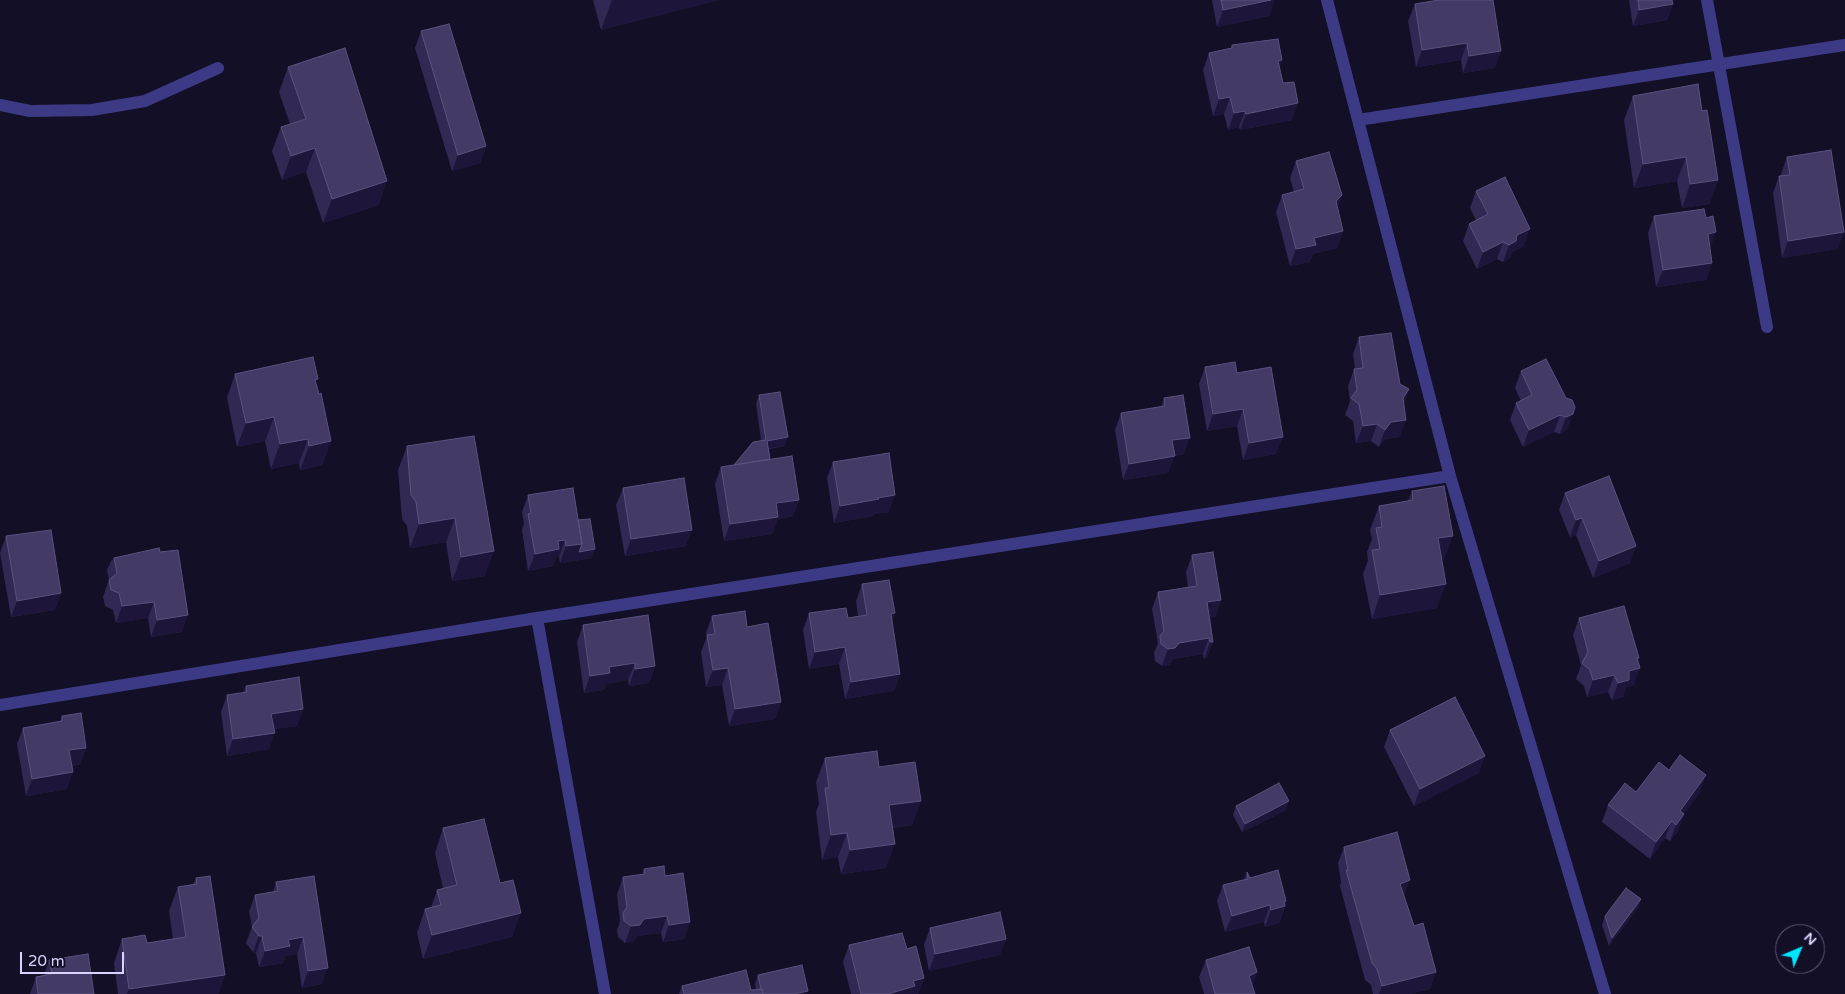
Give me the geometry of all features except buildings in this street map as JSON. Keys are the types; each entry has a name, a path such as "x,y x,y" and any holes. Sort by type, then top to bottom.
{"street":[{"path":"1326,0 1450,476 1604,994"},
{"path":"1707,0 1767,327"},
{"path":"1358,120 1845,45"},
{"path":"0,105 30,111 92,110 145,101 218,68"},
{"path":"0,705 537,618 1450,476"},
{"path":"537,618 605,994"}]}
